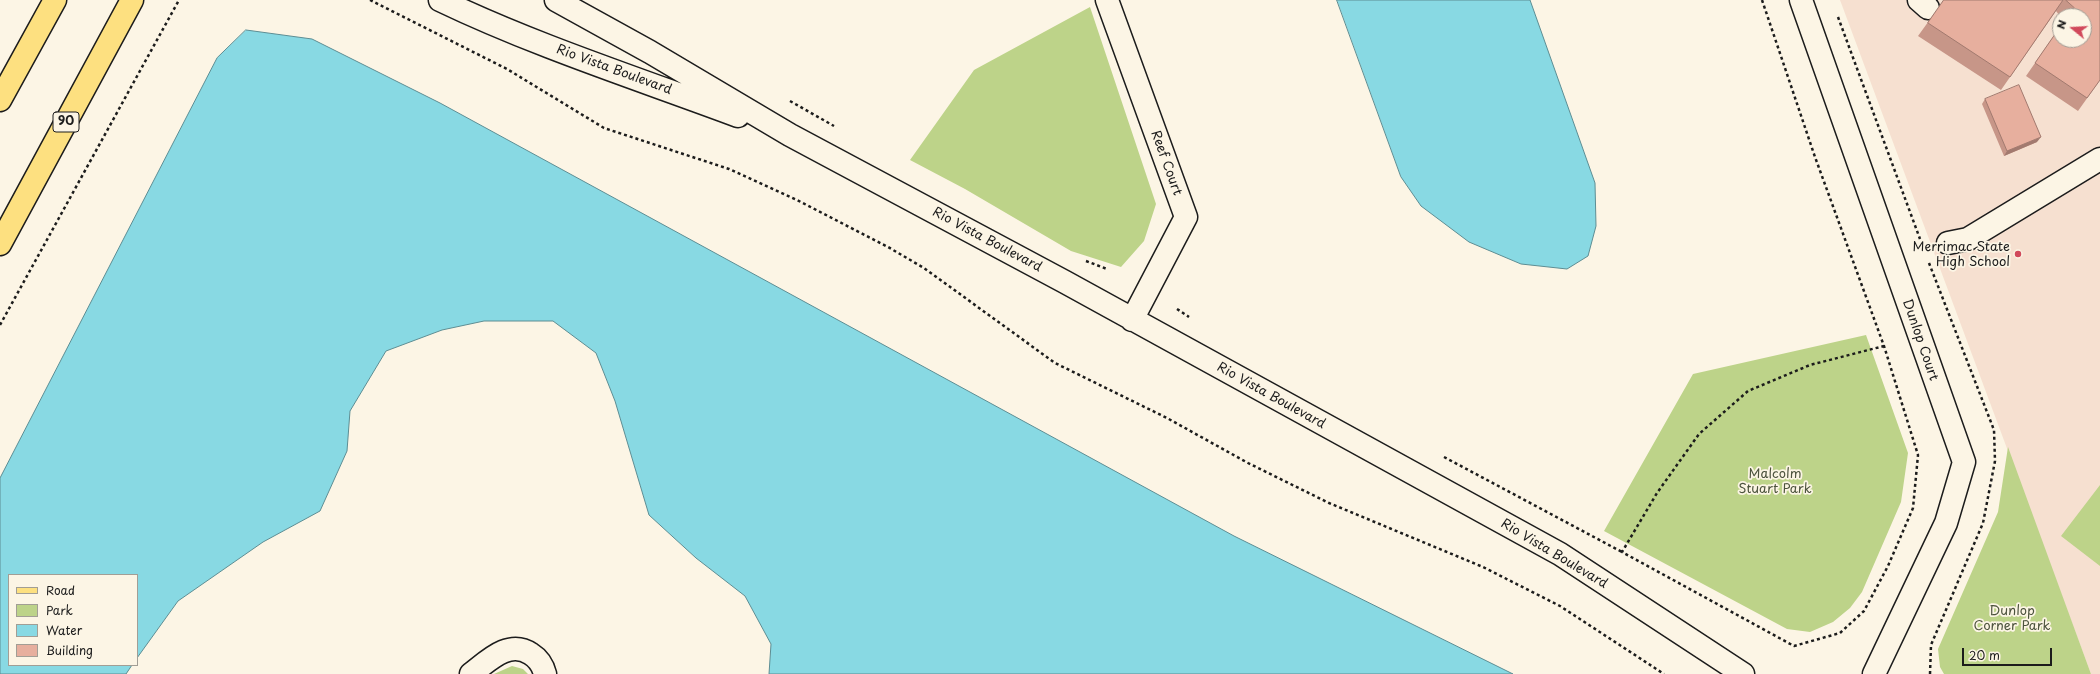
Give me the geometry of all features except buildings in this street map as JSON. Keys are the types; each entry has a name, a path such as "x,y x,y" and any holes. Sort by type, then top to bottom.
{"main road":[{"path":"0,100 55,0"},
{"name":"90","path":"0,244 132,0"}],"street":[{"name":"Rio Vista Boulevard","path":"440,0 472,16 545,45 790,135"},
{"name":"Rio Vista Boulevard","path":"556,0 650,52 790,135 1560,554 1742,674"},
{"name":"Reef Court","path":"1107,0 1186,217 1132,320"},
{"name":"Dunlop Court","path":"1801,0 1964,462 1946,523 1874,674"},
{"path":"1948,243 1968,239 2100,159"},
{"path":"470,674 499,653 509,649 525,650 534,656 541,663 545,674"}],"path":[{"path":"0,325 179,0"},
{"path":"370,0 506,69 604,128 729,169 797,200 874,240 924,268 1054,362 1167,418 1248,463 1329,503 1483,567 1560,606 1664,674"},
{"path":"1437,454 1622,552 1794,646 1840,633 1864,611 1888,566 1913,508 1918,455 1884,346 1815,157 1762,0"},
{"path":"1836,12 1922,244"},
{"path":"784,98 839,128"},
{"path":"1081,259 1108,269"},
{"path":"1928,259 1939,290"},
{"path":"1177,309 1196,321"},
{"path":"1622,552 1657,493 1699,434 1748,391 1810,365 1884,346"}],"shaded area":[{"name":"Merrimac State High School","path":"1840,0 2100,0 2100,674 2091,674"}],"green space":[{"path":"1090,7 1156,204 1144,241 1121,267 1071,251 965,189 910,160 974,70"},
{"name":"Malcolm Stuart Park","path":"1866,335 1908,453 1901,502 1862,592 1850,608 1833,622 1810,632 1787,629 1604,531 1693,374"},
{"name":"Dunlop Corner Park","path":"2008,447 2091,674 1944,674 1940,667 1938,649 1998,512"},
{"path":"2100,485 2100,566 2061,536"},
{"path":"512,666 523,669 528,674 494,674"}],"water":[{"path":"1337,0 1530,0 1595,183 1596,226 1588,256 1567,269 1521,264 1469,242 1421,206 1401,177"},
{"path":"246,30 312,39 440,103 1234,536 1513,674 769,674 771,644 745,596 696,558 649,515 615,401 596,353 553,321 484,321 442,330 386,351 350,411 347,451 320,511 263,542 178,601 138,657 138,574 8,574 8,666 131,666 126,674 0,674 0,478 217,58"}],"place":[{"name":"Merrimac State High School","path":"2018,254"}]}
